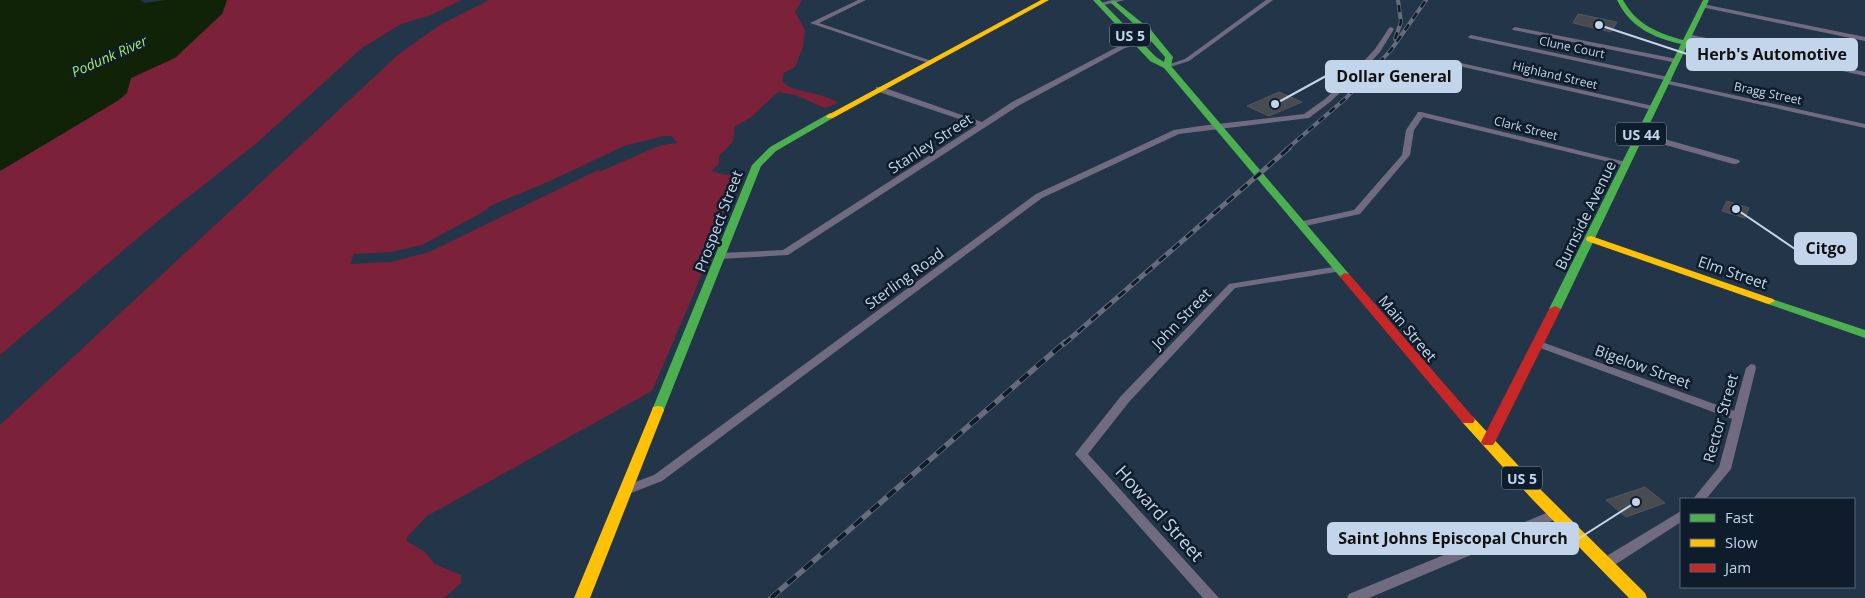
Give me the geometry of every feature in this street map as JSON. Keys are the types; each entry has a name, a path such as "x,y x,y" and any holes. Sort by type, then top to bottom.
{"main road":[{"name":"Prospect Street","path":"582,598 753,171 766,155 799,133 1046,0"},
{"path":"1620,0 1627,17 1633,23 1655,35 1687,40"},
{"name":"Main Street","path":"1108,1 1154,39 1169,57 1167,66"},
{"name":"Main Street","path":"1108,1 1136,41 1153,59 1167,66 1488,442 1639,598"},
{"name":"Burnside Avenue","path":"1488,442 1591,239 1704,3"},
{"name":"Elm Street","path":"1591,239 1865,334"}],"street":[{"path":"863,0 813,22 930,62"},
{"path":"1167,66 1187,60 1270,0"},
{"path":"1704,3 1865,39"},
{"name":"Sterling Road","path":"626,490 658,478 1039,196 1172,135 1192,129 1294,119 1310,114 1357,73 1382,45 1391,29"},
{"path":"1515,29 1677,61"},
{"name":"Clune Court","path":"1471,37 1667,81"},
{"name":"Stanley Street","path":"720,256 785,253 1024,100 1123,46 1136,41 1154,39"},
{"path":"1687,40 1865,74"},
{"name":"Highland Street","path":"1452,63 1653,108"},
{"name":"Bragg Street","path":"1667,81 1865,126"},
{"path":"879,89 983,125"},
{"name":"Clark Street","path":"1301,224 1358,212 1406,156 1410,130 1421,114 1626,164"},
{"path":"1640,135 1736,162"},
{"name":"John Street","path":"1081,454 1125,399 1232,286 1339,269"},
{"name":"Bigelow Street","path":"1539,344 1737,416"},
{"name":"Rector Street","path":"1700,498 1725,469 1737,416 1751,368"},
{"name":"Howard Street","path":"1081,454 1212,598"},
{"path":"1354,598 1556,514"},
{"path":"1605,564 1680,517"}],"shaded area":[{"path":"227,0 462,0 431,15 401,24 362,48 259,141 158,221 0,355 0,171 91,117 131,78 189,43 222,14"},
{"path":"489,0 802,0 795,12 805,30 803,47 795,67 784,73 782,81 793,88 832,99 838,103 825,108 795,95 778,92 750,118 734,127 733,140 719,156 719,164 711,171 743,176 728,201 695,291 652,391 427,516 407,537 407,541 425,552 435,564 461,575 461,583 444,598 0,598 0,425 400,53 440,25","holes":["664,136 672,136 677,143 661,145 599,172 600,169 429,252 391,262 350,264 354,254 391,252 422,245 483,212 492,205 548,182 624,146"]}],"water":[{"name":"Podunk River","path":"0,0 140,0 145,3 166,0 227,0 222,14 175,58 131,78 127,93 119,100 0,171"}],"building":[{"path":"1578,14 1617,22 1611,32 1573,23"},
{"path":"1279,92 1302,102 1269,116 1247,106"},
{"path":"1727,201 1749,208 1745,218 1722,211"},
{"path":"1645,487 1665,503 1626,517 1606,500"}],"railway":[{"path":"1395,39 1401,22 1398,0"},
{"path":"1287,149 1346,98 1391,50 1426,0"},
{"path":"1064,344 1289,148"},
{"path":"771,598 1065,342"}],"traffic: fast":[{"path":"1096,0 1153,59 1167,66 1345,276"},
{"path":"1620,0 1625,10 1638,25 1655,34 1685,43"},
{"path":"1555,309 1706,0"},
{"path":"1113,2 1148,32 1169,57 1167,66"},
{"path":"658,410 757,165 773,149 830,116"},
{"path":"1769,301 1865,334"}],"traffic: slow":[{"path":"830,116 1046,0"},
{"path":"1591,239 1769,301"},
{"path":"582,598 658,410"},
{"path":"1468,420 1537,495 1639,598"}],"traffic: jam":[{"path":"1345,276 1468,420"},
{"path":"1488,442 1555,309"}],"place":[{"name":"Herb's Automotive","path":"1599,25"},
{"name":"Dollar General","path":"1275,104"},
{"name":"Citgo","path":"1736,209"},
{"name":"Saint Johns Episcopal Church","path":"1636,502"}]}
